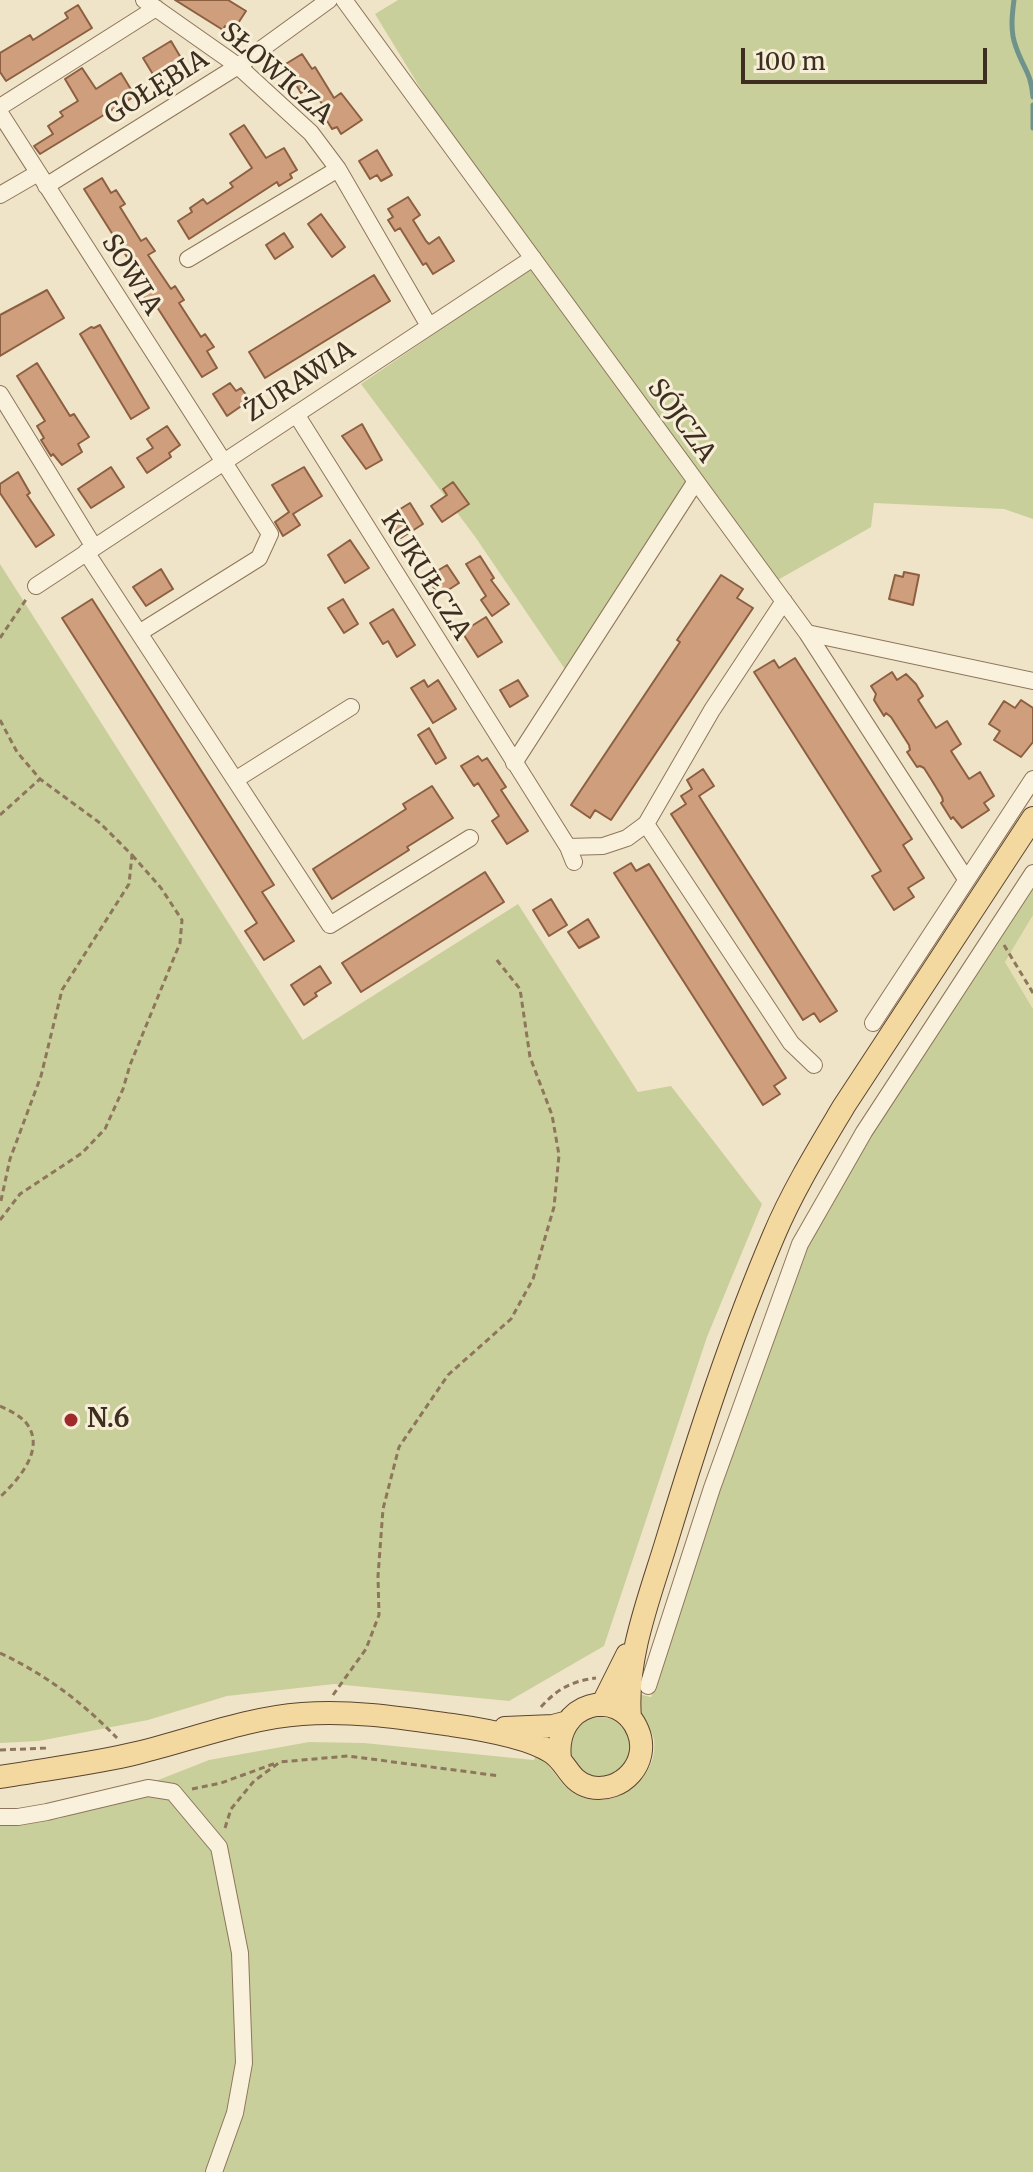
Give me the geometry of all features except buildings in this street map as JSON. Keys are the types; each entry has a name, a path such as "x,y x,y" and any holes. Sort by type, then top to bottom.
{"main road":[{"path":"630,1718 630,1683 642,1621 687,1475 775,1232 844,1106 1033,818"},
{"path":"602,1705 642,1621"},
{"path":"0,1766 53,1758 134,1754 246,1724 300,1714 383,1715 472,1728 531,1743 550,1751 560,1759 572,1778 592,1787 615,1785 626,1779 640,1758 640,1734 630,1718 614,1707 586,1707 563,1728 558,1743 560,1759"},
{"path":"472,1728 533,1728 568,1722"},
{"path":"0,1777 53,1758"}],"street":[{"name":"GOŁĘBIA","path":"0,195 42,179 238,66 329,0"},
{"name":"SÓJCZA","path":"344,0 807,633 966,879"},
{"name":"SŁOWICZA","path":"150,4 238,66 311,133 338,169 429,326"},
{"path":"0,110 150,4"},
{"name":"SOWIA","path":"0,110 270,534 259,558 139,633"},
{"path":"188,259 338,169"},
{"name":"ŻURAWIA","path":"36,586 533,258"},
{"path":"0,394 139,633 330,925 470,838"},
{"name":"KUKUŁCZA","path":"296,414 571,855 627,838 646,824"},
{"path":"514,763 696,481"},
{"path":"784,601 712,710 646,824 791,1043 814,1065"},
{"path":"807,633 1033,681"},
{"path":"235,780 351,707"},
{"path":"873,1023 1033,779"},
{"path":"648,1686 712,1488 800,1244 864,1132 1033,873"},
{"path":"0,1817 47,1812 148,1788 173,1792 219,1847 240,1953 244,2063 235,2113 214,2172"}],"path":[{"path":"0,638 36,586"},
{"path":"0,720 17,752 40,779 100,823 161,888 182,920 180,943 105,1129 82,1153 20,1194 0,1220"},
{"path":"0,815 40,779"},
{"path":"0,1205 10,1159 41,1076 62,990 129,884 132,855"},
{"path":"995,930 1033,993"},
{"path":"333,1695 366,1649 379,1615 378,1576 383,1509 399,1447 448,1375 511,1319 533,1279 554,1207 559,1155 552,1115 530,1057 520,989 496,959"},
{"path":"0,1406 19,1416 30,1427 33,1445 19,1479 0,1497"},
{"path":"0,1653 33,1668 91,1711 117,1738 102,1740"},
{"path":"540,1709 568,1684 600,1678"},
{"path":"0,1750 53,1758"},
{"path":"173,1792 221,1783 280,1762 348,1756 500,1776"},
{"path":"219,1847 231,1809 254,1781 280,1762"}],"shaded area":[{"path":"1033,915 1033,1009 1005,962"}],"green space":[{"path":"398,0 1033,0 1033,519 1004,509 874,503 871,527 776,581 706,482 575,684 476,538 361,384 544,259 433,109 375,14"},
{"path":"0,564 303,1040 518,904 638,1092 671,1086 762,1204 707,1337 604,1646 509,1701 334,1684 227,1696 148,1720 39,1741 0,1743"},
{"path":"1033,882 1033,915 1005,962 1033,1009 1033,2172 0,2172 0,1824 59,1819 209,1760 309,1742 364,1743 534,1760 536,1754 572,1792 592,1800 619,1795 642,1779 654,1754 654,1740 640,1712 638,1694 651,1697 662,1669 722,1476 806,1246 868,1139"},
{"path":"600,1717 611,1719 621,1726 628,1736 628,1758 621,1768 611,1775 600,1777 589,1775 579,1768 572,1758 570,1747 572,1736 579,1726 589,1719"}],"waterway":[{"path":"1014,0 1013,35 1029,76 1033,97"},
{"path":"1033,105 1033,128"}],"place":[{"name":"N.6","path":"71,1420"}]}
